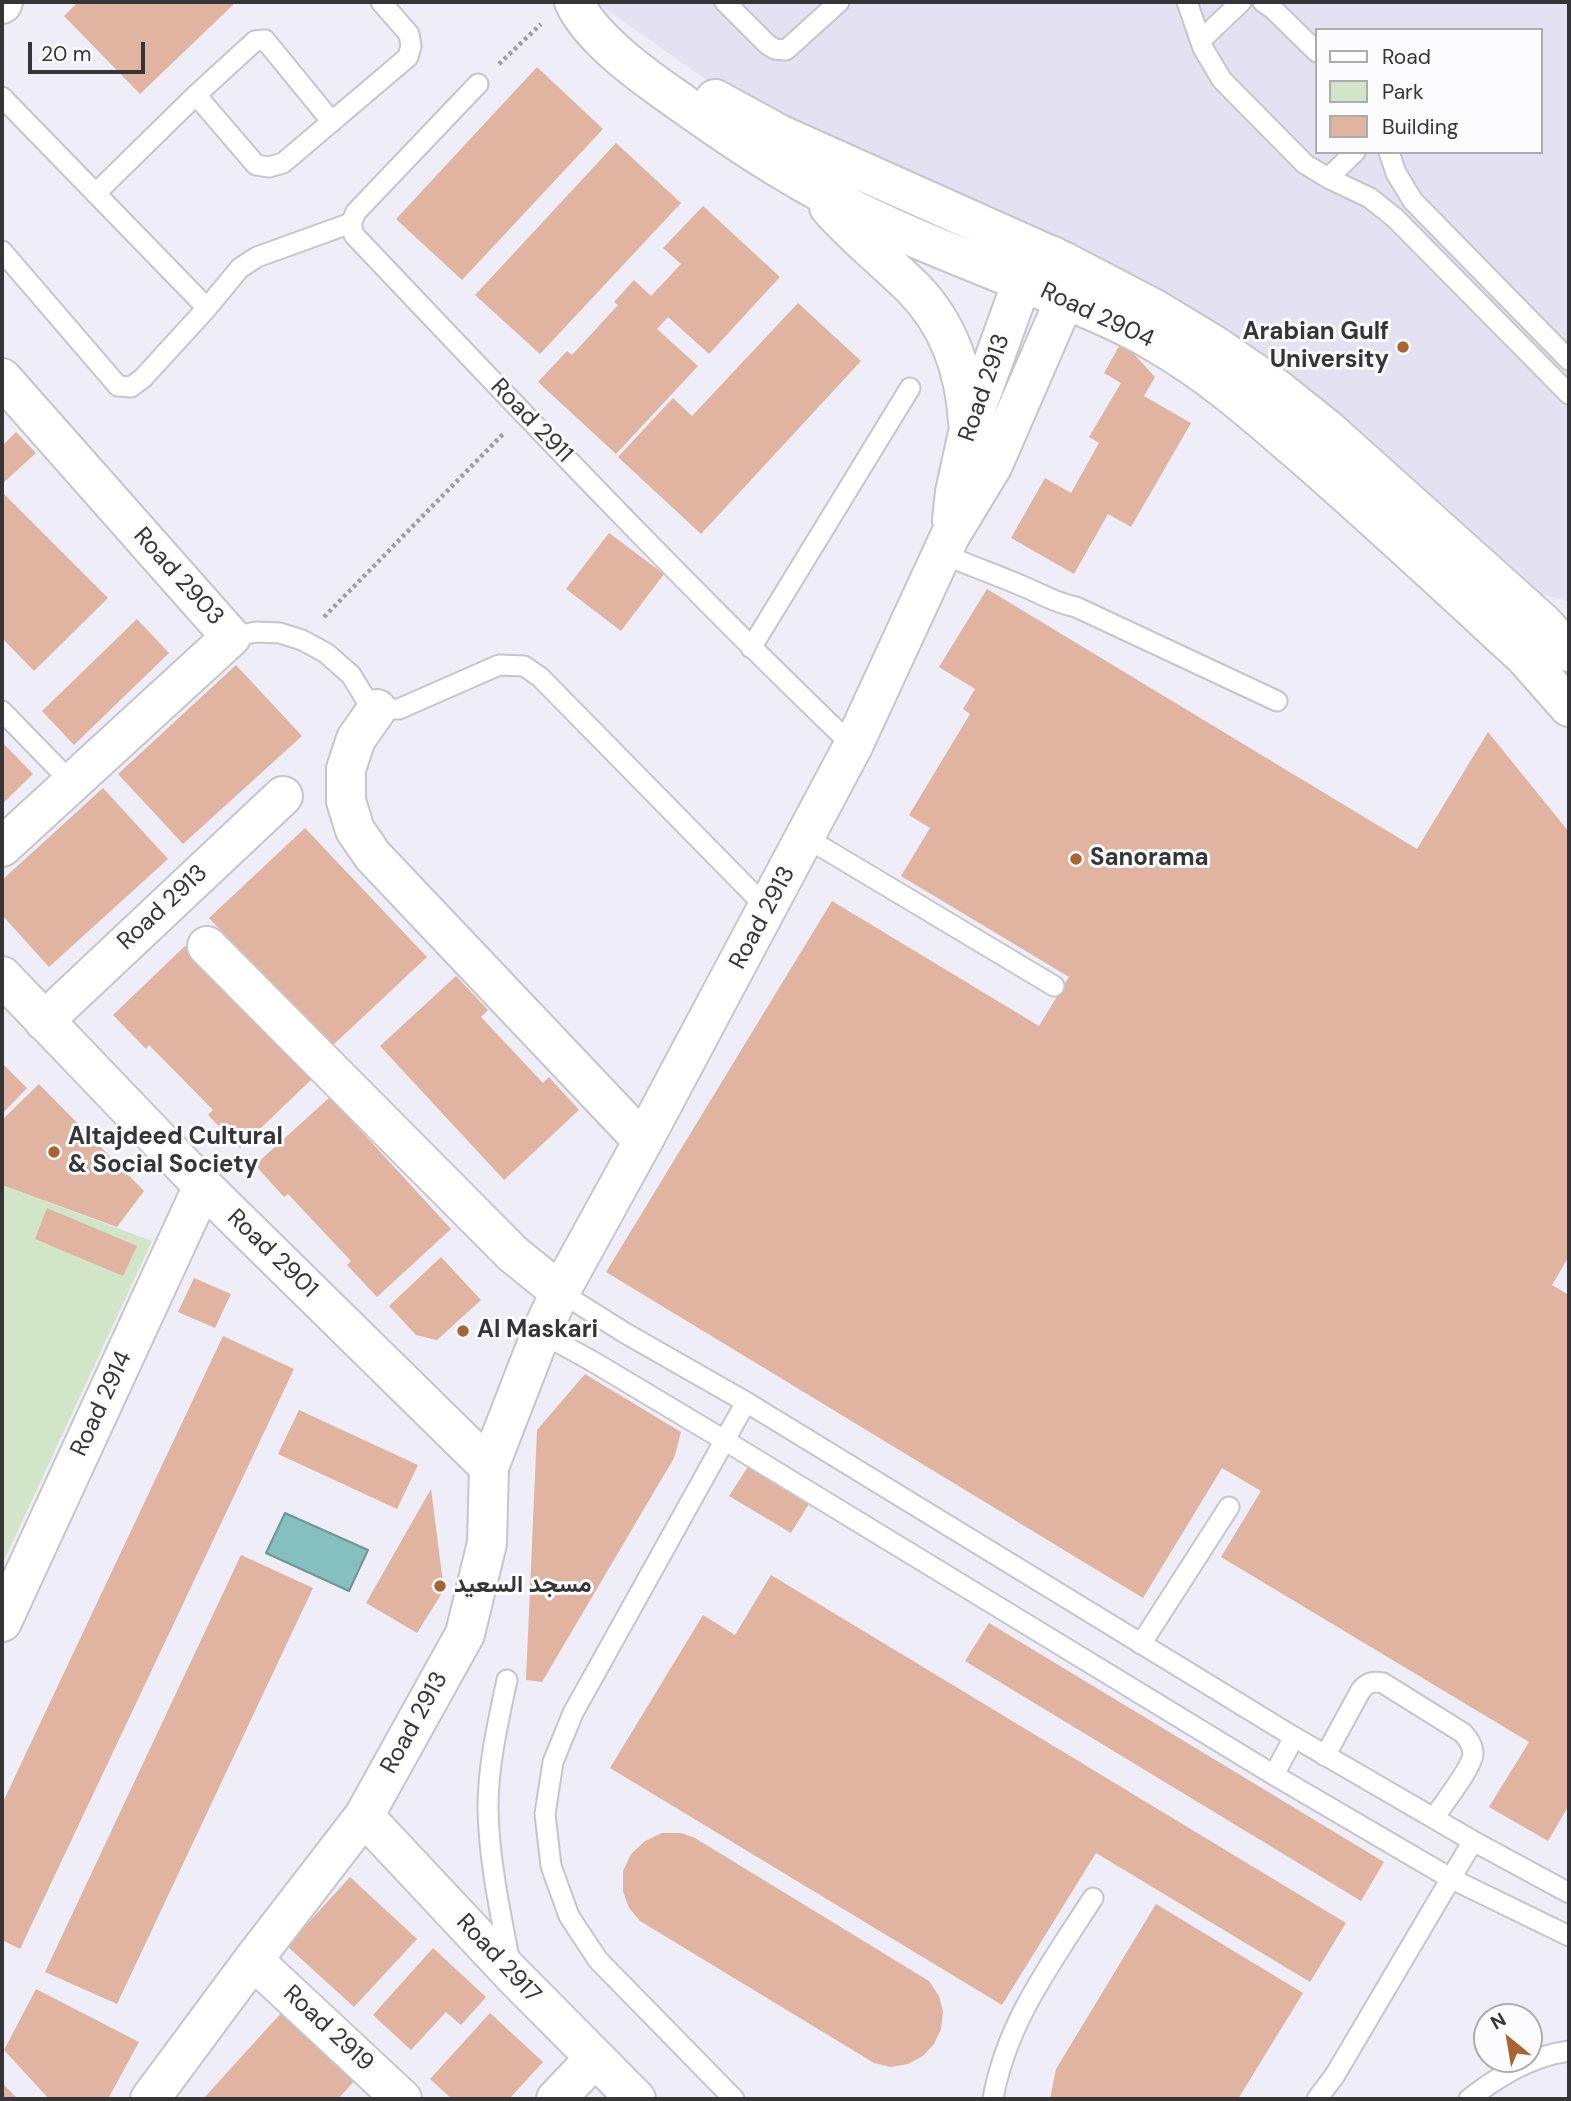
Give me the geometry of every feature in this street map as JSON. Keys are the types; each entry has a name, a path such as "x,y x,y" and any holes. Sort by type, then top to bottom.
{"street":[{"name":"Road 2904","path":"588,2 674,71 722,104 1060,270 1153,308 1214,345 1272,385 1327,429 1543,623 1569,652"},
{"name":"Road 2904","path":"559,11 587,23 599,37 661,88 813,189 886,225 1022,282"},
{"path":"813,189 865,246 915,291 934,315 960,368 967,398 969,428"},
{"name":"Road 2904","path":"1060,270 1113,320 1158,343 1242,401 1564,690"},
{"path":"1022,282 1060,270"},
{"name":"Road 2913","path":"150,2099 364,1816 465,1633 487,1543 489,1467 541,1334 560,1292 768,909 853,746 946,545 993,465 1060,270"},
{"name":"Road 2913","path":"946,545 969,428 1022,282"},
{"name":"Road 2903","path":"2,378 231,636 2,847"},
{"path":"377,709 356,739 346,769 346,801 355,830 373,856 643,1141"},
{"name":"Road 2913","path":"44,1021 283,796"},
{"path":"207,946 513,1254 560,1292"},
{"name":"Road 2901","path":"2,976 203,1186 489,1467"},
{"name":"Road 2914","path":"2,1622 203,1186"},
{"name":"Road 2917","path":"364,1816 512,1974 636,2099"},
{"name":"Road 2919","path":"253,1960 402,2099"},
{"path":"556,2099 594,2059"}],"lane":[{"path":"196,95 256,165 269,167 283,163 408,57 411,46 409,34 381,2"},
{"path":"725,2 768,45 786,50 839,2"},
{"path":"1187,2 1212,65 1222,80 1295,155 1328,178 1370,198 1395,218 1569,394"},
{"path":"1201,40 1241,2"},
{"path":"1263,2 1316,51"},
{"path":"96,193 255,41 265,40 332,122"},
{"path":"2,251 118,386 131,387 144,378 240,268 257,257 351,223 356,212 478,84"},
{"path":"2,97 207,308"},
{"path":"1328,178 1353,154"},
{"path":"1390,154 1396,173 1413,201 1569,360"},
{"name":"Road 2911","path":"351,223 354,235 523,413 751,648 853,746"},
{"path":"751,648 909,388"},
{"path":"946,545 994,576 1062,605 1076,607 1277,701"},
{"path":"231,636 256,632 280,633 302,640 326,653 351,675 365,698 377,709 399,709 499,665 524,666 540,677 768,909"},
{"path":"2,711 72,783"},
{"path":"805,837 1054,986"},
{"path":"560,1292 625,1333 746,1402 1325,1756 1569,1893"},
{"path":"541,1334 592,1361 724,1440 1273,1775 1450,1878 1569,1936"},
{"path":"734,2099 598,1960 569,1916 564,1903 551,1866 545,1814 553,1762 573,1713 746,1402"},
{"path":"1142,1644 1229,1507"},
{"path":"507,1680 493,1743 488,1807 493,1871 512,1974"},
{"path":"1325,1756 1361,1690 1367,1683 1383,1683 1463,1733 1470,1742 1473,1753 1470,1764 1434,1818"},
{"path":"1273,1775 1294,1737"},
{"path":"1322,2097 1473,1841"},
{"path":"993,2099 1004,2057 1032,1993 1093,1898"},
{"path":"1469,2099 1493,2080 1525,2063 1569,2051"}],"path":[{"path":"478,84 559,11"},
{"path":"302,640 523,413"}],"shaded area":[{"name":"Arabian Gulf University","path":"596,2 1569,2 1569,604 1567,601 1536,593 1326,411 766,122"}],"green space":[{"path":"2,1185 152,1241 2,1565"}],"water":[{"path":"285,1513 368,1550 349,1591 266,1553"}],"building":[{"path":"78,2 236,2 140,94 64,16"},
{"path":"537,67 603,129 462,280 396,219"},
{"path":"616,143 681,203 540,354 475,295"},
{"path":"703,206 780,277 709,354 668,317 657,329 698,366 616,454 538,382 567,351 572,355 618,305 614,302 634,280 651,296 681,264 663,248"},
{"path":"798,303 861,361 701,534 618,457 673,398 692,416"},
{"path":"1122,341 1155,377 1144,396 1191,423 1131,527 1108,514 1074,574 1011,538 1045,478 1071,493 1099,443 1089,437 1121,383 1104,373"},
{"path":"16,432 36,453 2,484 2,446"},
{"path":"2,492 108,598 34,671 2,638"},
{"path":"609,533 664,574 621,631 566,589"},
{"path":"987,589 1417,849 1488,732 1569,832 1569,1256 1552,1285 1569,1295 1569,1805 1548,1841 1489,1807 1529,1742 1221,1557 1261,1491 1222,1468 1143,1598 606,1272 832,901 1039,1026 1069,977 901,876 930,828 909,815 970,714 963,709 975,689 939,667"},
{"path":"137,619 169,653 74,745 42,711"},
{"path":"236,665 302,736 183,844 118,774"},
{"path":"2,742 33,774 2,804"},
{"path":"103,788 168,859 49,967 2,915 2,880"},
{"path":"305,828 427,957 331,1047 209,918"},
{"path":"185,946 312,1079 240,1148 208,1115 213,1110 149,1045 146,1049 113,1015"},
{"path":"456,976 488,1010 481,1017 543,1083 549,1077 579,1110 504,1180 380,1046"},
{"path":"2,1063 27,1088 2,1114"},
{"name":"Altajdeed Cultural & Social Society","path":"39,1084 144,1191 117,1227 2,1185 2,1120"},
{"path":"330,1097 451,1229 377,1297 347,1265 351,1261 288,1194 284,1197 255,1165"},
{"path":"47,1208 137,1246 123,1276 35,1239"},
{"path":"441,1257 481,1300 437,1340 416,1335 389,1306"},
{"path":"194,1278 231,1294 215,1328 178,1312"},
{"path":"223,1336 294,1369 20,1949 2,1940 2,1804"},
{"path":"585,1374 681,1432 674,1458 542,1682 526,1680 537,1430"},
{"path":"299,1410 418,1465 397,1509 278,1454"},
{"path":"751,1462 812,1499 791,1533 729,1496"},
{"path":"431,1489 444,1590 417,1633 366,1603"},
{"path":"241,1555 313,1588 117,2004 45,1972"},
{"path":"771,1575 1346,1923 1310,1982 1096,1853 1002,2005 610,1768 703,1615 735,1635"},
{"path":"989,1623 1384,1862 1361,1901 965,1661"},
{"path":"662,1833 681,1833 695,1838 929,1981 939,1996 943,2012 941,2029 934,2044 923,2056 908,2064 891,2067 874,2063 640,1921 629,1908 623,1891 623,1871 631,1854 645,1841"},
{"path":"350,1877 417,1939 354,2007 287,1946"},
{"path":"1156,1904 1303,1993 1238,2099 1050,2099 1056,2069"},
{"path":"433,1948 486,1997 461,2025 446,2012 411,2050 373,2015"},
{"path":"36,1989 139,2042 108,2099 49,2099 4,2050"},
{"path":"282,2012 356,2079 338,2099 203,2099"},
{"path":"490,2013 543,2062 509,2099 452,2099 430,2079"},
{"path":"2,2083 18,2099 2,2099"}],"place":[{"name":"Arabian Gulf University","path":"1403,347"},
{"name":"Sanorama","path":"1076,859"},
{"name":"Altajdeed Cultural & Social Society","path":"54,1152"},
{"name":"Al Maskari","path":"463,1331"},
{"name":"مسجد السعيد","path":"440,1586"}]}
